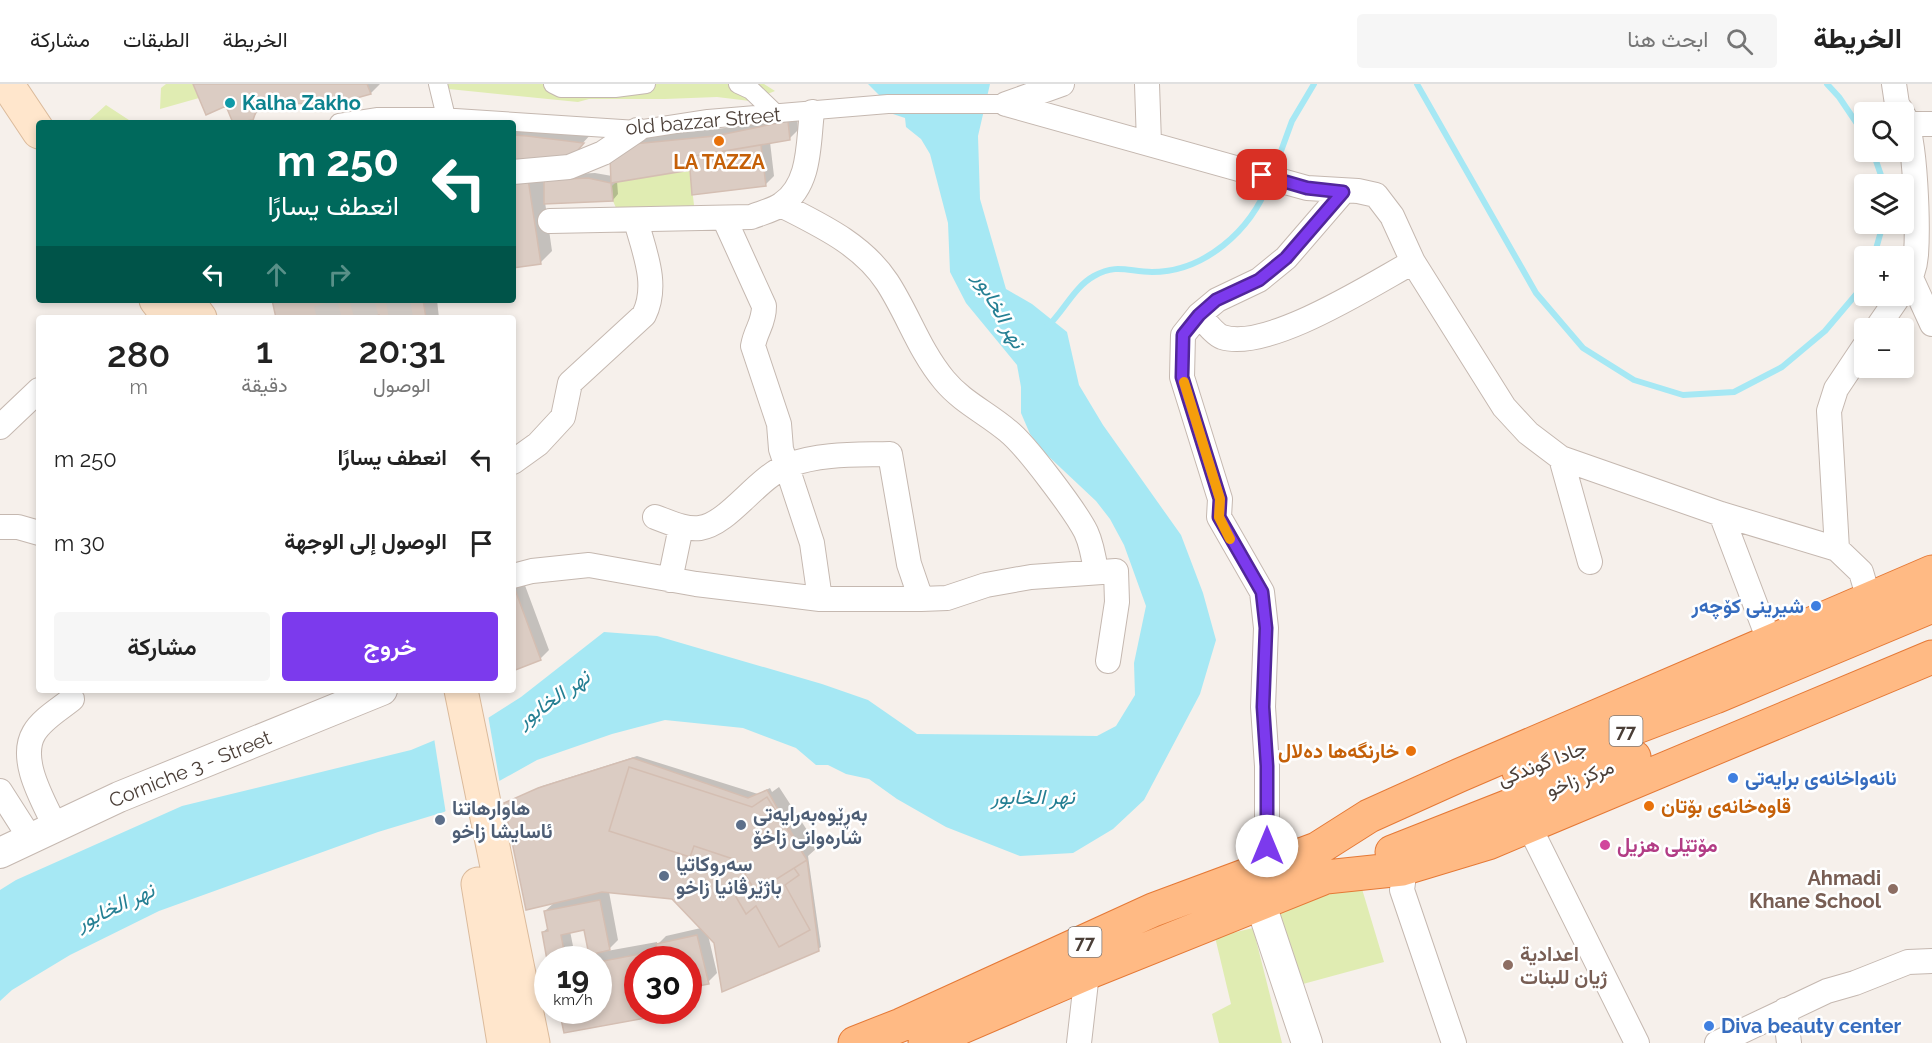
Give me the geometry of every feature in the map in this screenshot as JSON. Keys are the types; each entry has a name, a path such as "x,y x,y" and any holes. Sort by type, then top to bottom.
{"highway":[{"path":"1321,863 1369,816 1932,572"},
{"name":"جادا گوندکی","path":"1321,863 1932,606"},
{"name":"مركز زاخو","path":"1321,863 1579,780 1932,634"},
{"path":"1321,863 1405,868 1488,843 1932,657"},
{"name":"77","path":"855,1043 901,1025 1153,910 1267,866 1321,863"},
{"name":"77","path":"925,1043 1260,902 1321,863"}],"main road":[{"path":"7,84 36,128"},
{"path":"31,84 55,120"},
{"path":"158,303 168,315"},
{"path":"452,693 489,885 533,1043"},
{"path":"489,885 504,1043"}],"street":[{"path":"438,84 446,117"},
{"path":"554,84 561,87 637,85"},
{"path":"738,84 751,90 776,114"},
{"path":"1014,96 1062,84"},
{"path":"1147,84 1149,143"},
{"path":"1894,84 1897,102"},
{"path":"1014,96 1149,143 1307,188 1343,192 1358,191 1376,195 1392,216 1413,262 1504,406 1528,433 1561,458 1721,514 1837,549 1861,572 1869,599"},
{"name":"old bazzar Street","path":"516,122 637,130 708,119 1014,96"},
{"path":"550,221 751,217 781,205 796,191 804,175 812,112"},
{"name":"old bazzar Street","path":"358,120 378,117 446,117 490,120"},
{"path":"1914,120 1932,124"},
{"path":"516,172 569,167 603,153 637,130"},
{"path":"1911,162 1914,178 1916,255 1914,261"},
{"path":"1267,866 1267,766 1263,707 1266,628 1262,592 1219,517 1220,499 1182,377 1183,335 1199,315 1216,300 1259,280 1286,258 1343,192"},
{"path":"781,205 835,232 869,259 887,282 922,352 945,382 1014,436 1073,512 1089,540 1096,572"},
{"path":"724,218 764,306 764,321 755,336 753,346 779,424 781,449 812,543 820,599"},
{"path":"516,460 538,444 563,417 570,383 644,315 651,301 650,276 636,221"},
{"path":"1199,315 1220,337 1246,340 1294,325 1413,262"},
{"path":"1914,300 1932,324"},
{"path":"1837,549 1829,411 1836,389 1854,362"},
{"path":"0,427 36,393"},
{"path":"655,517 681,526 698,528 713,524 757,486 787,466 816,458 890,454 909,564 921,599"},
{"path":"1561,458 1590,562"},
{"path":"1721,514 1770,643"},
{"path":"670,580 681,526"},
{"path":"0,527 18,527 36,532"},
{"path":"516,575 532,571 589,565 670,580 820,599 921,599 947,598 986,585 1031,577 1116,571 1117,602 1108,661"},
{"name":"Corniche 3 - Street","path":"0,853 119,797 375,693"},
{"path":"43,832 37,786 30,762 30,745 34,733 72,699"},
{"path":"0,791 43,832"},
{"path":"1529,826 1637,1043"},
{"path":"1405,868 1402,890 1454,1043"},
{"path":"1260,902 1307,1043"},
{"path":"1717,1043 1827,991 1855,983 1908,962 1932,961"},
{"path":"1079,1043 1087,973"},
{"path":"1785,1010 1789,1043"}],"green space":[{"path":"166,84 193,84 199,98 160,109 161,88"},
{"path":"438,84 764,84 775,91 750,101 717,97 589,99 578,102 439,88"},
{"path":"106,105 129,120 89,120"},
{"path":"690,170 695,214 620,217 613,201 612,186 616,182"},
{"path":"1359,879 1384,962 1303,984 1275,901"},
{"path":"1253,928 1282,1043 1219,1043 1212,1014 1231,1004 1215,937"}],"water":[{"name":"نهر الخابور","path":"868,84 990,84 978,136 980,199 1006,289 1032,304 1067,332 1079,385 1103,425 1181,535 1203,593 1216,640 1200,694 1144,800 1113,829 1073,853 1020,856 946,827 897,799 869,779 846,774 828,765 816,765 796,748 743,728 665,720 612,734 537,760 444,812 378,832 159,911 70,955 12,990 0,1001 0,890 16,880 182,806 411,750 488,718 521,697 604,632 657,636 822,684 868,700 917,734 1097,736 1116,726 1135,695 1134,663 1146,606 1124,545 1110,519 1096,501 1046,454 1030,434 1021,413 1021,387 1017,365 966,303 950,272 948,223 930,154 921,139 906,127 905,118 890,113 888,104"}],"pier":[{"path":"488,715 500,784 446,814 434,738"}],"building":[{"name":"Kalha Zakho","path":"193,84 367,84 371,94 335,104 259,103 253,120 232,120 226,106 206,115"},
{"path":"788,121 790,140 689,157 690,170 611,183 610,156 623,145 715,136"},
{"path":"516,135 584,143 573,156 516,166"},
{"path":"761,145 766,186 692,195 689,157"},
{"path":"588,178 611,183 613,201 544,204 544,180"},
{"path":"528,179 541,264 516,268 516,181"},
{"path":"273,303 424,303 426,315 379,315 275,315"},
{"path":"516,592 541,660 516,670"},
{"name":"سه‌روكاتيا باژێرڤانيا زاخو","path":"633,758 748,798 767,790 807,860 819,951 722,992 714,943 672,899 602,892 526,910 504,803 538,788"},
{"path":"629,767 752,807 767,797 807,860 756,892 736,860 694,846 690,857 609,831"},
{"path":"794,868 799,875 785,885 810,930 779,947 756,906 746,914 736,897 752,886 756,892"},
{"path":"600,900 609,946 587,946 584,930 561,935 563,946 544,946 542,932 548,931 544,911"},
{"path":"697,935 700,946 656,946 656,944"},
{"path":"702,955 709,984 702,985"},
{"path":"624,957 624,1022 564,1033 562,1024 612,1024 612,959"}],"waterway":[{"path":"1273,173 1292,121 1314,84"},
{"path":"1417,84 1536,293 1583,348 1634,380 1683,395 1734,392 1782,367 1825,331 1854,297"},
{"path":"1827,84 1854,119"},
{"path":"1876,162 1881,174"},
{"path":"1047,327 1081,286 1102,272 1116,269 1152,272 1171,270 1190,265 1207,256 1238,232 1261,200 1269,182"},
{"path":"1877,246 1880,234"}],"tunnel":[{"path":"328,315 374,303"},
{"path":"398,303 400,315"}],"slow traffic":[{"path":"1184,382 1204,454 1220,499 1219,517 1230,539"}],"place":[{"name":"Kalha Zakho","path":"230,103"},
{"name":"LA TAZZA","path":"719,141"},
{"name":"شیرینی کۆچەر","path":"1816,606"},
{"name":"خارنگەها دەلال","path":"1411,751"},
{"name":"نانەواخانەی برایەتی","path":"1733,778"},
{"name":"قاوەخانەی بۆتان","path":"1649,806"},
{"name":"هاوارهاتنا ئاسایشا زاخو","path":"440,820"},
{"name":"بەڕێوەبەرایەتی شارەوانی زاخۆ","path":"741,825"},
{"name":"مۆتێلی هزیل","path":"1605,845"},
{"name":"سه‌روكاتيا باژێرڤانيا زاخو","path":"664,876"},
{"name":"Ahmadi Khane School","path":"1893,889"},
{"name":"اعدادية ژیان للبنات","path":"1508,965"},
{"name":"Diva beauty center","path":"1709,1026"}],"route":[{"path":"1262,175 1307,188 1343,192 1286,258 1259,280 1216,300 1199,315 1183,335 1182,377 1204,454 1220,499 1219,517 1228,537 1250,569 1262,592 1266,628 1263,707 1267,766 1267,846"}]}
